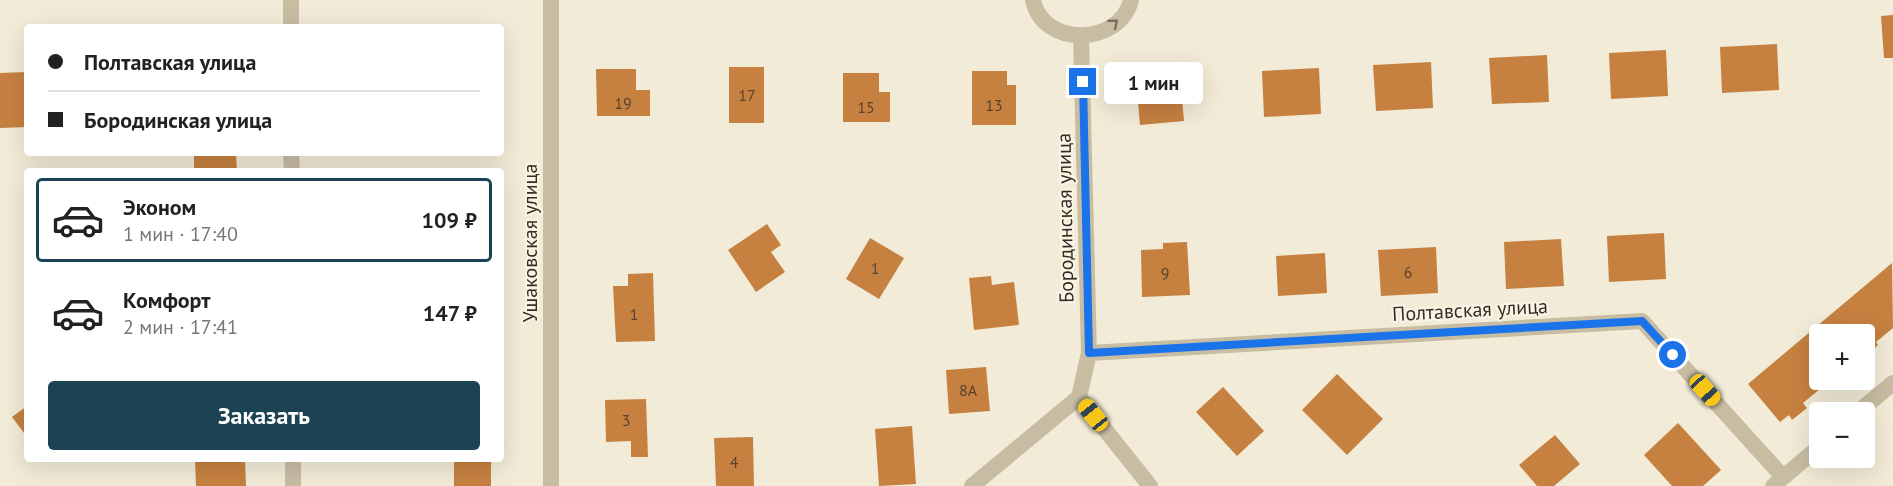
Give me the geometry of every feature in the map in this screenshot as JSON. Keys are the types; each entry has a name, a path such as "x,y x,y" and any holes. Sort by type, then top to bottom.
{"street":[{"path":"291,0 291,24"},
{"name":"Ушаковская улица","path":"551,0 551,486"},
{"path":"1033,0 1046,21 1062,32 1082,36 1102,33 1119,21 1131,0"},
{"name":"Бородинская улица","path":"1079,397 1089,353 1082,36"},
{"name":"Полтавская улица","path":"1089,353 1642,321 1778,482"},
{"path":"1870,402 1893,382"},
{"path":"972,486 1079,397 1150,486"},
{"path":"1778,482 1809,455"},
{"path":"293,462 293,486"}],"building":[{"path":"1893,15 1893,58 1884,58 1881,16"},
{"path":"1777,44 1779,90 1722,93 1720,47"},
{"path":"1666,50 1668,96 1611,99 1609,53"},
{"path":"1547,55 1549,102 1492,104 1489,58"},
{"path":"1431,62 1433,108 1376,111 1373,65"},
{"path":"729,67 764,67 764,123 729,123"},
{"path":"1319,68 1321,114 1264,117 1262,71"},
{"path":"596,69 636,69 636,90 650,90 650,116 597,116"},
{"path":"972,71 1007,71 1007,85 1016,85 1016,125 972,125"},
{"path":"24,72 24,127 0,128 0,73"},
{"path":"843,73 879,73 879,92 890,92 890,122 843,122"},
{"path":"1180,76 1184,121 1140,125 1136,79"},
{"path":"194,156 236,156 237,168 194,168"},
{"path":"767,224 781,245 771,252 785,272 756,292 728,250"},
{"path":"1664,233 1666,279 1609,282 1607,236"},
{"path":"870,238 904,258 879,299 846,279"},
{"path":"1561,239 1564,286 1506,289 1504,242"},
{"path":"1187,242 1190,295 1142,297 1141,250 1163,249 1163,243"},
{"path":"1436,247 1438,293 1381,296 1378,250"},
{"path":"1325,253 1327,293 1278,296 1276,256"},
{"path":"1892,263 1893,328 1876,342 1878,345 1875,348 1875,324 1819,324"},
{"path":"653,273 655,341 616,342 613,286 628,286 628,274"},
{"path":"991,276 992,285 1014,282 1019,325 974,330 969,278"},
{"path":"1809,333 1809,390 1819,390 1803,403 1807,408 1792,420 1789,415 1780,422 1748,384"},
{"path":"986,367 990,411 949,414 946,370"},
{"path":"1337,374 1383,419 1347,455 1302,410"},
{"path":"1223,387 1264,431 1237,456 1196,412"},
{"path":"646,399 648,457 631,457 631,441 606,442 605,400"},
{"path":"24,408 24,433 12,417"},
{"path":"1678,423 1721,470 1703,486 1672,486 1644,455"},
{"path":"912,426 916,484 879,486 875,429"},
{"path":"1555,435 1580,464 1554,486 1537,486 1519,465"},
{"path":"753,437 754,486 716,486 714,438"},
{"path":"195,462 245,462 246,486 196,486"},
{"path":"454,462 491,462 491,486 454,486"}],"route":[{"path":"1083,82 1089,353 1642,321 1673,355"}]}
